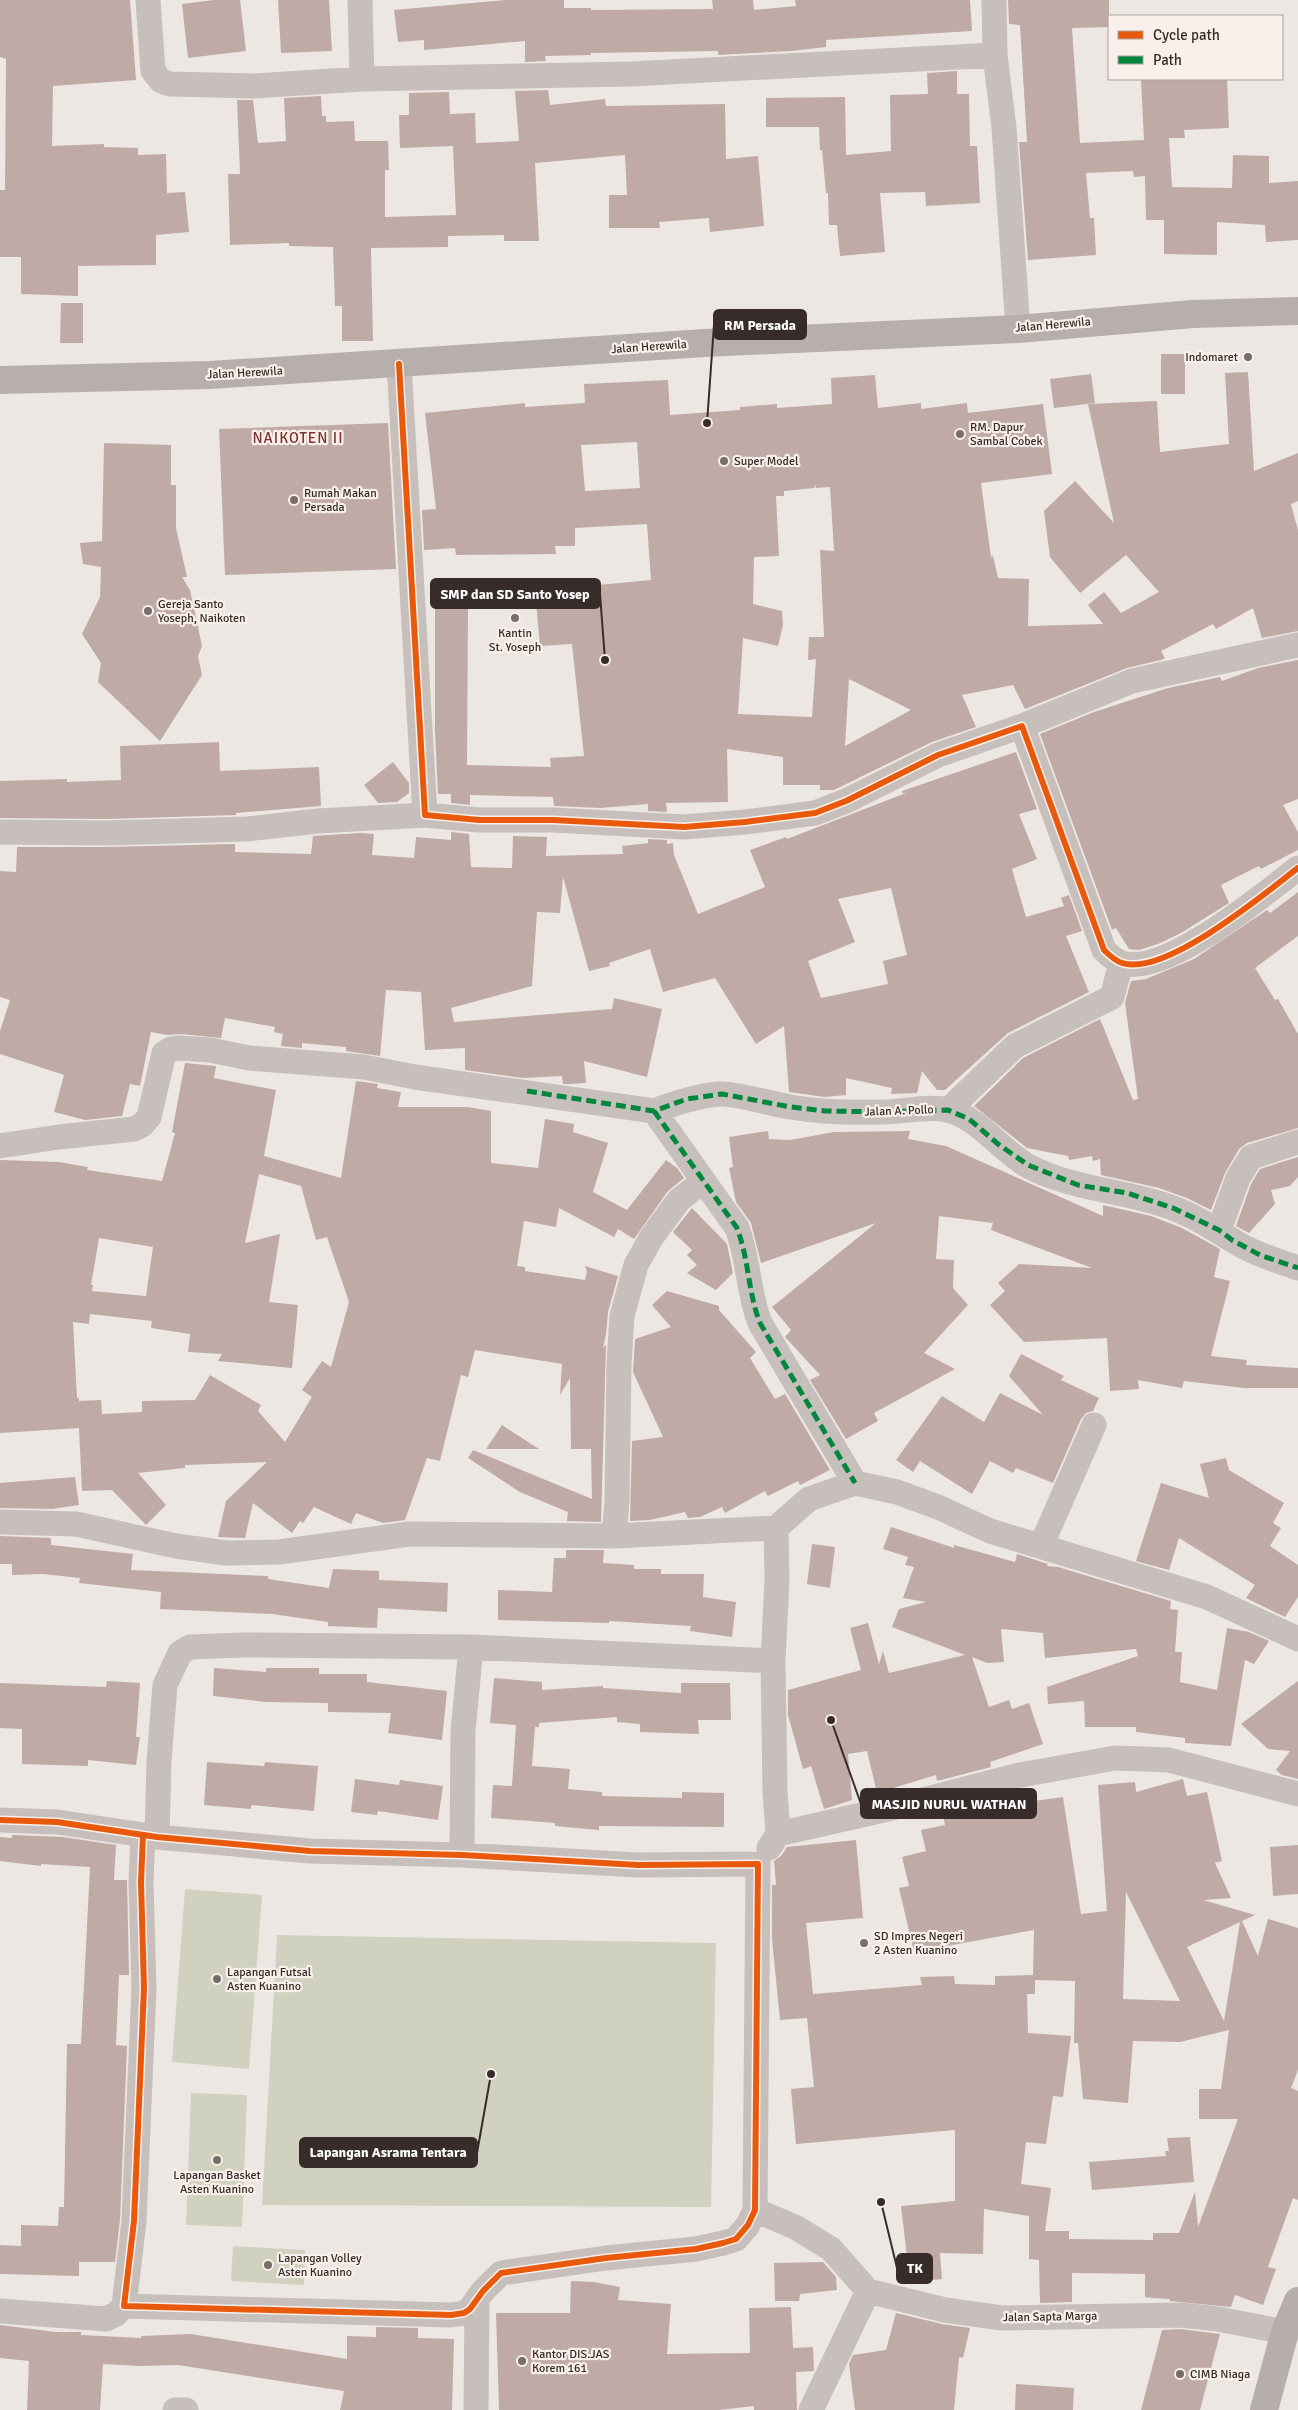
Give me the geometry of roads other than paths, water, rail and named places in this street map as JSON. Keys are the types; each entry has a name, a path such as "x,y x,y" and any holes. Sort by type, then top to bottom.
{"main road":[{"name":"Jalan Herewila","path":"0,380 210,375 705,343 1018,329 1193,314 1298,311"},
{"path":"1264,2410 1285,2332 1298,2301"}],"street":[{"path":"148,0 153,71 161,81 170,84 254,86 362,79 622,74 995,55"},
{"path":"360,0 362,79"},
{"path":"994,0 995,55 1004,128 1018,329"},
{"path":"399,364 425,815"},
{"path":"0,832 107,833 247,829 318,821 425,815 479,820 553,820 684,827 745,822 815,813 846,801 938,754 1022,726 1132,681 1298,645"},
{"path":"1022,726 1104,950 1121,963 1137,965 1165,957 1193,942 1232,918 1298,868"},
{"path":"948,1110 1015,1046 1109,999 1115,988 1121,963"},
{"name":"Jalan A. Pollo","path":"0,1146 59,1137 134,1129 142,1125 149,1117 164,1053 171,1048 210,1050 249,1058 364,1067 416,1077 527,1091 654,1111 687,1099 722,1094 791,1107 825,1111 948,1110 969,1119 1028,1166 1078,1185 1127,1193 1173,1208 1219,1230 1232,1240 1260,1255 1298,1268"},
{"path":"654,1111 702,1182 737,1228 742,1243 755,1310 760,1323 855,1483"},
{"path":"1219,1230 1238,1178 1251,1158 1298,1142"},
{"path":"614,1536 617,1502 622,1316 636,1265 651,1238 679,1200 702,1182"},
{"path":"1041,1546 1094,1425"},
{"path":"0,1522 76,1524 176,1546 226,1553 279,1552 409,1534 614,1536 776,1528 808,1499 855,1483 897,1492 938,1507 990,1531 1207,1597 1298,1639"},
{"path":"124,2306 451,2315 464,2313 470,2309 501,2272 606,2258 696,2249 723,2244 736,2239 748,2225 755,2210 758,1864 778,1834 775,1792 774,1661 777,1580 776,1528"},
{"path":"0,2310 106,2319 116,2314 124,2306 134,2221 143,2007 141,1882 150,1836 165,1686 180,1653 190,1648 243,1645 471,1647 774,1661"},
{"path":"462,1855 463,1731 471,1647"},
{"path":"778,1834 888,1809 1015,1776 1115,1758 1169,1760 1298,1794"},
{"path":"0,1820 57,1822 150,1836 310,1852 462,1855 638,1865 758,1864"},
{"path":"755,2210 795,2227 831,2249 868,2291 811,2410"},
{"name":"Jalan Sapta Marga","path":"868,2291 945,2310 1002,2318 1181,2315 1218,2319 1285,2332"},
{"path":"476,2410 478,2300"},
{"path":"175,2410 186,2410"}],"place":[{"name":"Indomaret","path":"1248,357"},
{"name":"RM Persada","path":"707,423"},
{"name":"RM. Dapur Sambal Cobek","path":"960,434"},
{"name":"Super Model","path":"724,461"},
{"name":"Rumah Makan Persada","path":"294,500"},
{"name":"Gereja Santo Yoseph, Naikoten","path":"148,611"},
{"name":"Kantin St. Yoseph","path":"515,618"},
{"name":"SMP dan SD Santo Yosep","path":"605,660"},
{"name":"MASJID NURUL WATHAN","path":"831,1720"},
{"name":"SD Impres Negeri 2 Asten Kuanino","path":"864,1943"},
{"name":"Lapangan Futsal Asten Kuanino","path":"217,1979"},
{"name":"Lapangan Asrama Tentara","path":"491,2074"},
{"name":"Lapangan Basket Asten Kuanino","path":"217,2160"},
{"name":"TK","path":"881,2202"},
{"name":"Lapangan Volley Asten Kuanino","path":"268,2265"},
{"name":"Kantor DIS.JAS Korem 161","path":"522,2361"},
{"name":"CIMB Niaga","path":"1180,2374"}],"district":[{"name":"NAIKOTEN II","path":"298,438"}]}
